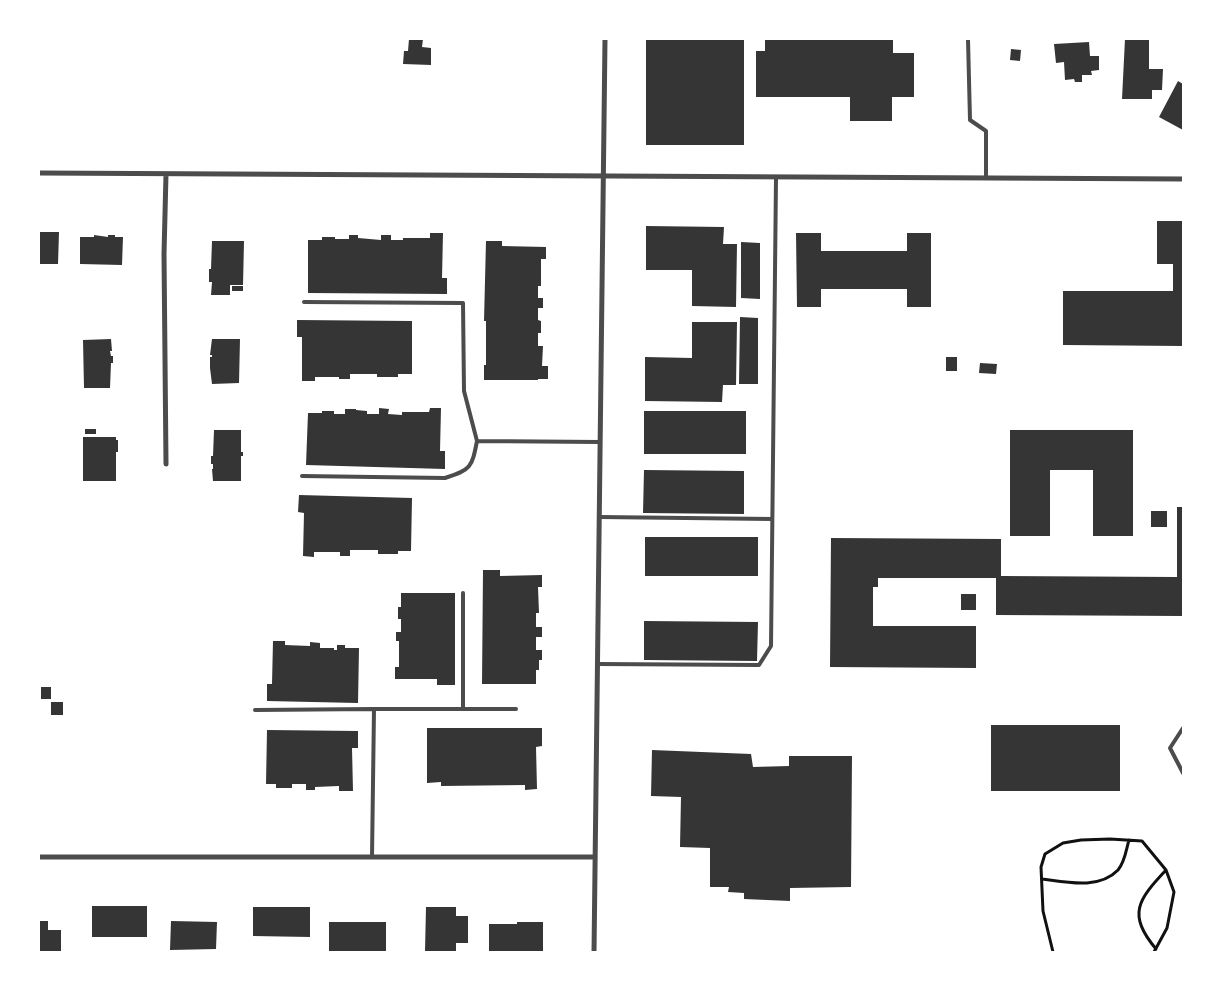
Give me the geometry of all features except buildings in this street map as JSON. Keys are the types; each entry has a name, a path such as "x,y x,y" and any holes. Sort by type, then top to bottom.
{"street":[{"path":"594,952 605,39"},
{"path":"39,173 1183,179"},
{"path":"166,174 164,254 166,464"},
{"path":"39,857 595,857"}],"lane":[{"path":"968,39 970,120 986,131 986,178"},
{"path":"597,664 759,665 770,646 776,178"},
{"path":"302,476 445,478 464,472 473,460 477,441 464,391 463,303 304,302"},
{"path":"477,441 600,442"},
{"path":"599,517 772,519"},
{"path":"463,593 463,709"},
{"path":"372,856 374,709"},
{"path":"255,710 516,709"},
{"path":"1183,728 1170,748 1183,773"}],"path":[{"path":"1053,952 1043,911 1041,867 1045,854 1063,843 1082,840 1110,839 1142,842 1166,870 1174,892 1167,928 1155,951 1144,934 1138,911 1146,891 1166,870"},
{"path":"1042,879 1075,883 1101,881 1118,870 1129,840"}]}
